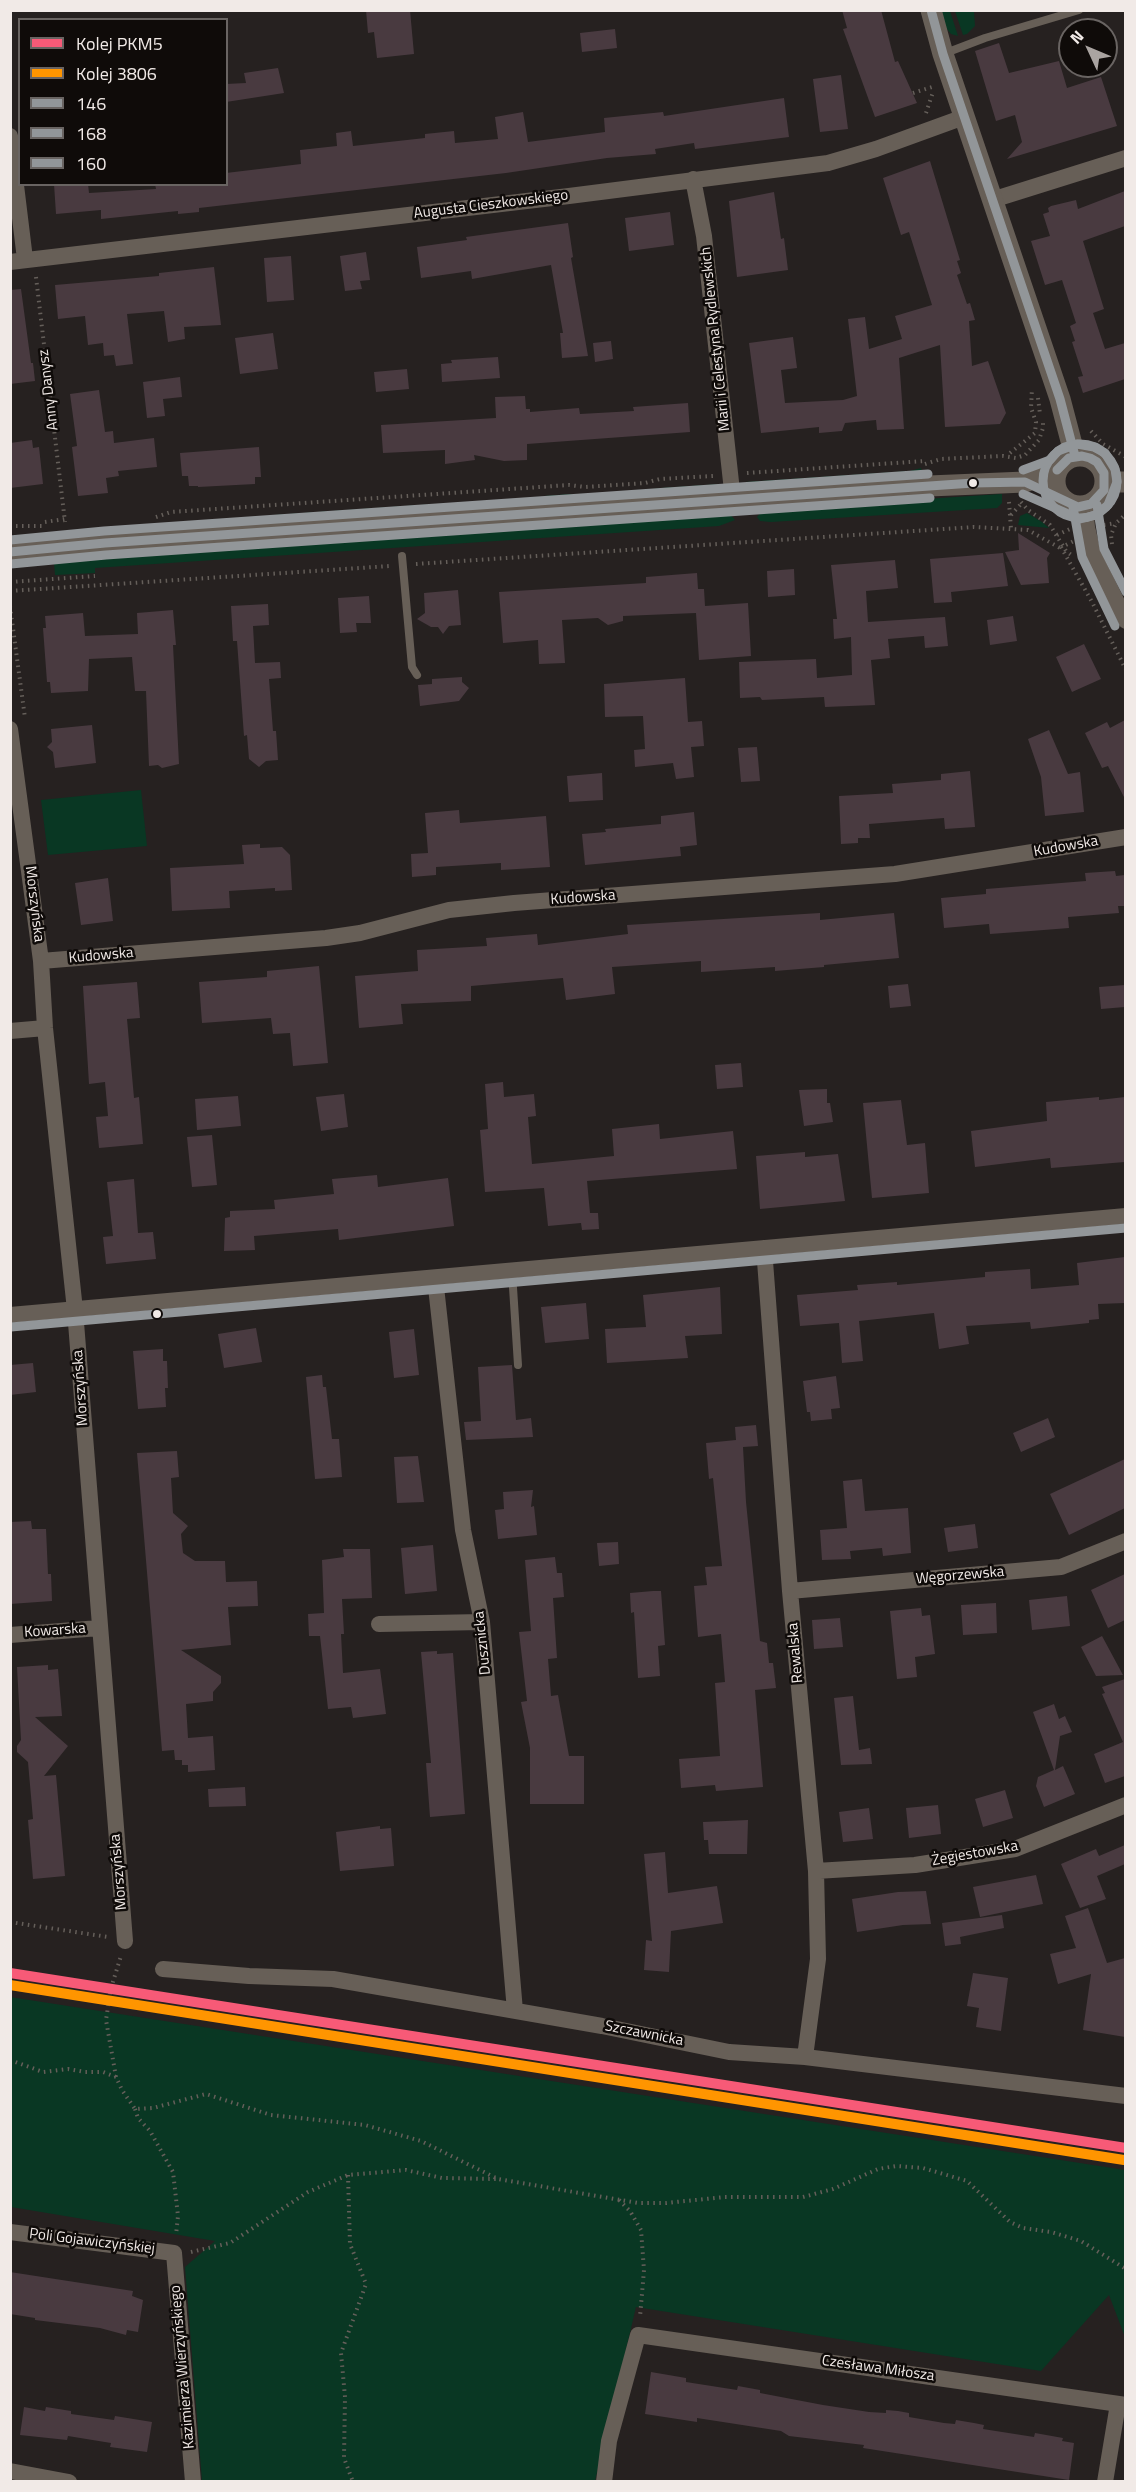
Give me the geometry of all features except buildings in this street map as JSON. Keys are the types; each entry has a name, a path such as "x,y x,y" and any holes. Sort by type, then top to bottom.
{"street":[{"path":"931,10 943,54 1057,390 1075,456"},
{"name":"Augusta Cieszkowskiego","path":"23,260 828,163 964,117"},
{"path":"10,136 23,260"},
{"path":"992,200 1125,159"},
{"name":"Marii i Celestyna Rydlewskich","path":"693,179 704,236 733,500"},
{"path":"10,552 117,542 733,500 1018,491 1060,498 1072,506 1085,506 1100,497 1115,482 1097,462 1090,458 1075,456 1064,461 1057,470 1018,491"},
{"path":"1057,470 1054,485 1060,498"},
{"path":"1085,506 1088,539 1125,621"},
{"name":"Morszyńska","path":"10,729 41,961 45,1028 75,1310 125,1941"},
{"name":"Kudowska","path":"41,961 326,938 360,933 448,910 514,903 895,874 1125,837"},
{"path":"10,1031 45,1028"},
{"path":"10,1315 1125,1216"},
{"name":"Rewalska","path":"764,1248 790,1591 816,1871 818,1959 805,2057"},
{"name":"Dusznicka","path":"435,1278 463,1530 482,1623 515,2011"},
{"name":"Węgorzewska","path":"790,1591 1061,1567 1125,1541"},
{"path":"379,1624 482,1623"},
{"name":"Kowarska","path":"10,1635 99,1628"},
{"name":"Żegiestowska","path":"816,1871 915,1865 1015,1849 1125,1805"},
{"name":"Szczawnicka","path":"163,1969 249,1976 333,1979 729,2052 805,2057 1125,2096"},
{"name":"Poli Gojawiczyńskiej","path":"10,2232 174,2253"},
{"name":"Kazimierza Wierzyńskiego","path":"174,2253 193,2481"},
{"path":"604,2481 609,2440 638,2335"},
{"name":"Czesława Miłosza","path":"638,2335 1122,2404 1106,2481"},
{"path":"10,2470 69,2481"}],"lane":[{"path":"943,54 985,38 1079,10"},
{"path":"403,560 412,667 417,675"},
{"path":"512,1272 518,1365"}],"path":[{"path":"913,93 936,85"},
{"name":"Anny Danysz","path":"23,260 65,520 45,522"},
{"path":"1010,453 1035,433 1033,389 1030,381"},
{"path":"910,468 941,459 1003,456 1016,458 1025,455 1036,445 1042,435 1042,417"},
{"path":"1089,429 1103,444 1125,457"},
{"path":"741,474 925,461"},
{"path":"147,518 183,512 569,485 595,486 723,475"},
{"path":"1018,491 1021,504 1043,519 1057,535 1067,530"},
{"path":"1011,528 1010,515 1018,491"},
{"path":"1010,515 1021,504"},
{"path":"1112,548 1111,535 1116,523 1125,514"},
{"path":"1108,524 1116,523"},
{"path":"10,591 403,560 974,527 1011,528 1028,530 1060,548 1092,602 1125,670"},
{"path":"10,582 95,576"},
{"path":"48,582 48,589"},
{"path":"10,1922 125,1941 111,1988 106,2020 116,2076 122,2090 135,2109 138,2118 150,2131 173,2172 178,2216 174,2253 199,2251 230,2243 308,2192 348,2175 406,2170 442,2178 498,2179 638,2203 666,2203 725,2197 803,2197 833,2189 878,2169 896,2166 923,2168 967,2181 1010,2222 1023,2228 1051,2232 1081,2241 1125,2269"},
{"path":"10,2060 43,2072 68,2068 85,2072 103,2072 116,2076"},
{"path":"135,2109 153,2108 206,2094 271,2115 365,2125 421,2141 498,2179"},
{"path":"348,2175 350,2244 366,2284 341,2353 345,2397 344,2458 353,2481"},
{"path":"620,2200 630,2211 641,2230 644,2270 638,2335"}],"green space":[{"path":"941,11 950,11 958,36 951,34 946,28"},
{"path":"955,11 974,12 975,26 967,34 963,35"},
{"path":"921,468 922,475 756,487 745,482 910,471"},
{"path":"720,484 710,489 611,496 611,494 661,488"},
{"path":"570,494 587,496 587,498 545,501 544,496"},
{"path":"1002,494 1002,503 997,508 771,522 760,521 757,517 762,511 770,509"},
{"path":"435,504 435,508 275,520 274,515"},
{"path":"729,513 735,520 719,526 95,568 95,573 55,575 54,563 100,556"},
{"path":"1027,513 1049,528 1018,525 1020,516"},
{"path":"141,790 147,846 48,855 41,800"},
{"path":"10,1997 1125,2170 1125,2337 1109,2295 1041,2371 636,2307 595,2481 202,2481 185,2267 215,2241 11,2207"}],"rail line":[{"name":"PKM5","path":"10,1973 1126,2148"},
{"name":"3806","path":"10,1985 1124,2160"}],"transit line":[{"name":"146","path":"931,10 943,54 1060,399 1075,456"},
{"name":"168","path":"1073,444 1087,444 1101,450 1111,460 1117,474 1117,481 1117,488 1111,502 1101,512 1087,518 1073,518 1059,512 1049,502 1043,488 1043,474 1049,460 1059,450 1073,444"},
{"name":"160","path":"1023,470 1050,460 1058,451 1077,444 1094,447 1105,453 1115,469 1117,482 1108,505 1096,515 1080,519 1023,494"},
{"name":"146","path":"10,552 105,543 973,483 1025,482 1078,507 1091,504 1104,490 1104,473 1097,462 1090,458 1082,456 1069,458 1057,470"},
{"name":"160","path":"10,540 104,531 928,474"},
{"name":"160","path":"11,564 106,555 930,498"},
{"name":"160","path":"1097,505 1104,549 1126,592"},
{"name":"168","path":"1073,507 1082,557 1115,626"},
{"name":"168","path":"11,1327 1126,1228"}]}
